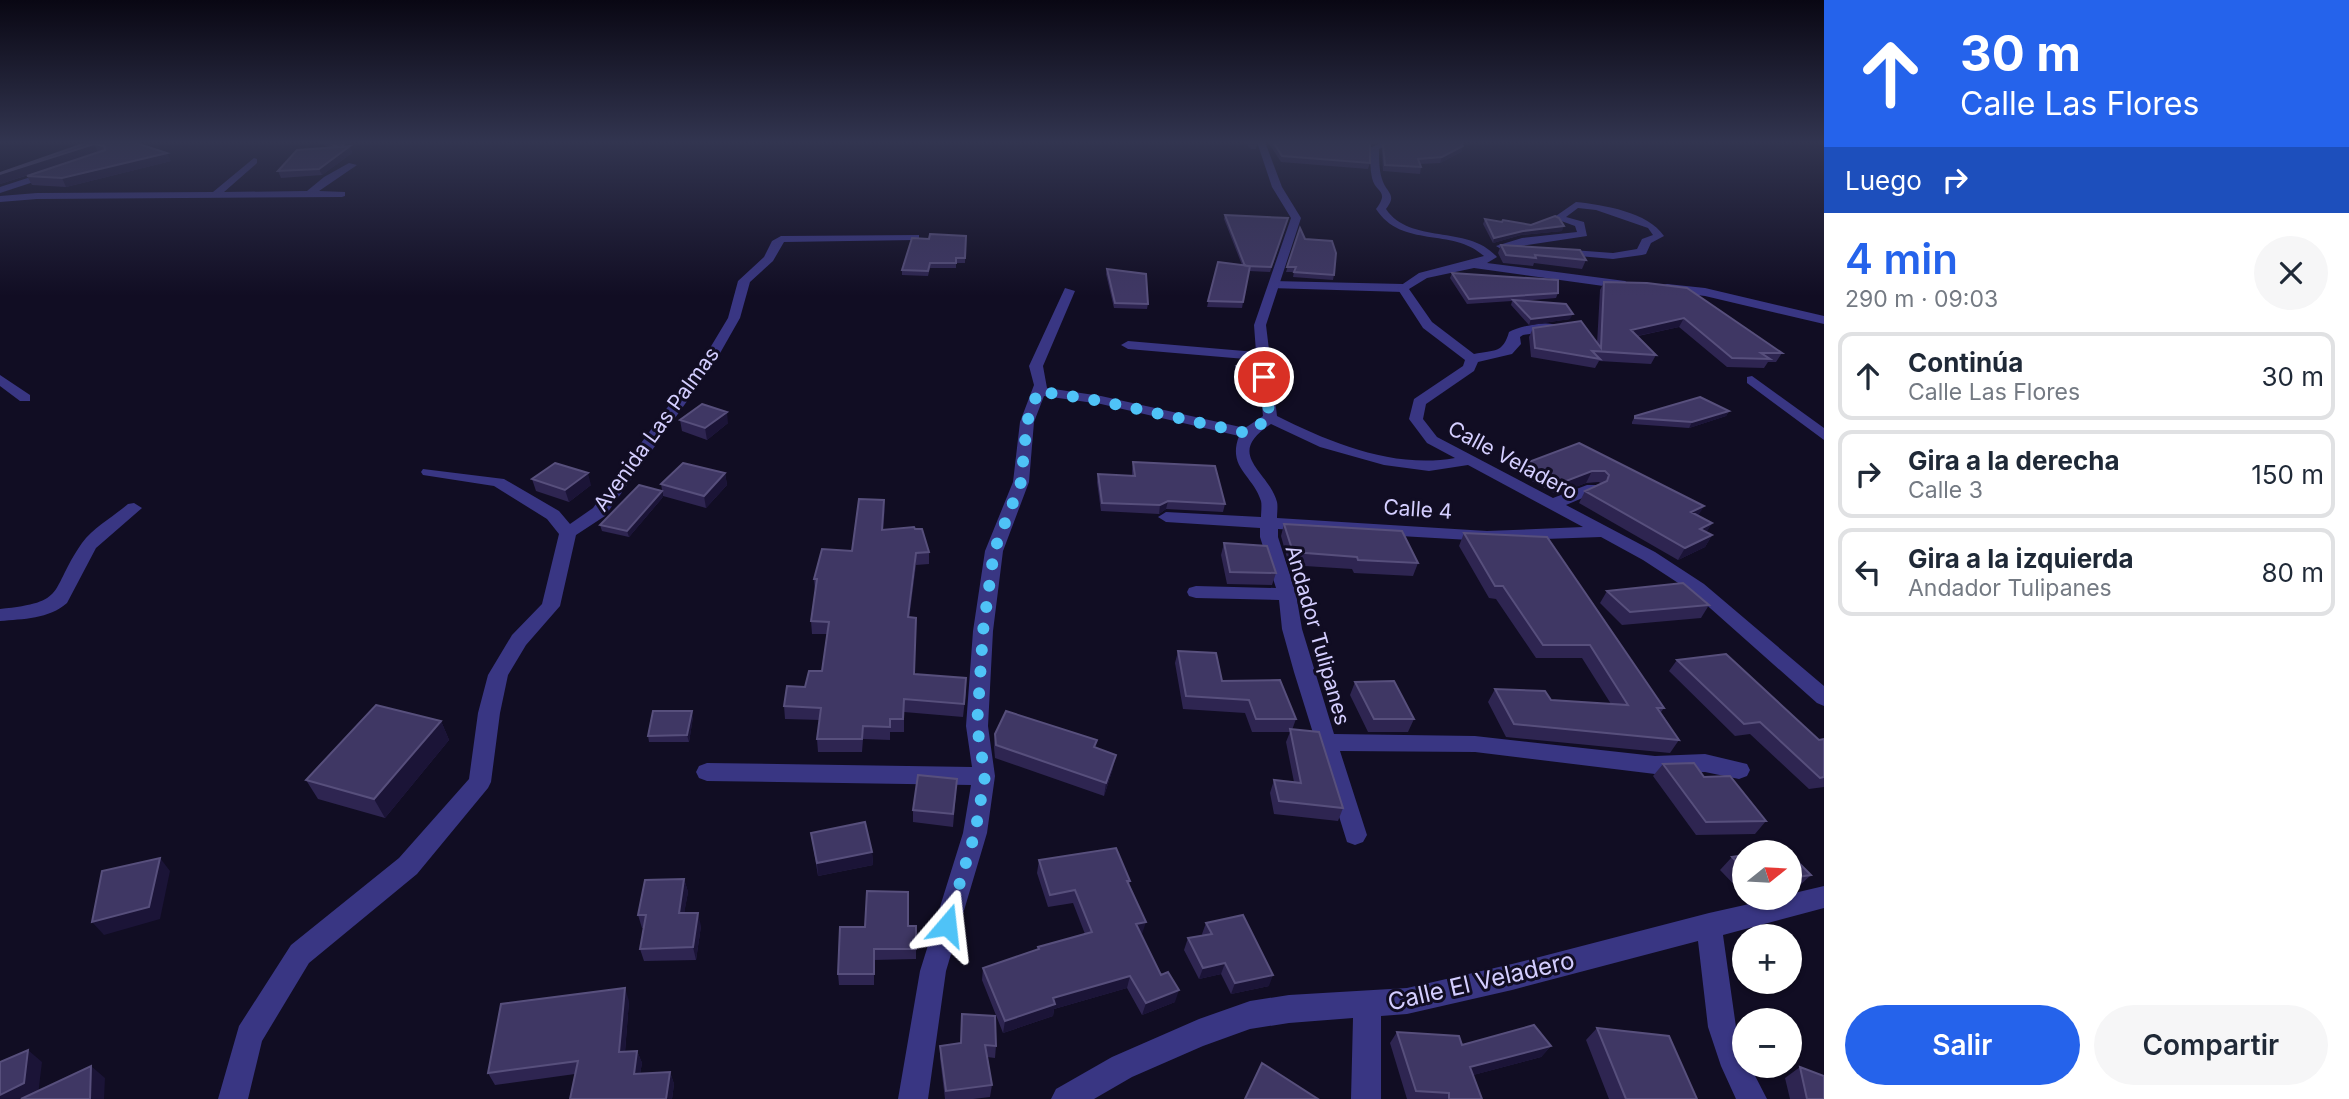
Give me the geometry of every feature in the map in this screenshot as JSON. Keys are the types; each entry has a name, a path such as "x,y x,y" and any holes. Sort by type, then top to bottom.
{"street":[{"path":"1270,418 1261,356 1260,325 1296,218 1281,193"},
{"path":"1387,193 1387,201 1381,209 1384,218 1396,225 1494,248 1613,256 1642,252 1646,241 1659,236 1652,226 1626,216 1576,205 1558,218 1580,224 1583,234 1558,239 1533,238 1494,248"},
{"path":"0,199 37,195 342,194"},
{"name":"Avenida Las Palmas","path":"568,533 599,512 710,359 734,318 744,281 769,259 776,243 781,239 915,237"},
{"path":"1477,265 1491,257 1494,248"},
{"path":"1273,285 1403,288 1424,274 1477,265 1612,285 1705,292 1824,320"},
{"path":"1403,288 1427,325 1472,359 1507,351 1514,344 1514,335 1520,332 1575,324"},
{"path":"913,1099 933,971 975,833 985,776 977,726 983,631 994,551 1021,482 1027,422 1041,385 1036,366 1069,291"},
{"path":"1128,345 1261,356"},
{"name":"Calle Veladero","path":"1472,359 1469,368 1419,402 1416,419 1432,440 1467,461 1605,532 1698,588 1824,698"},
{"path":"0,379 25,398"},
{"path":"1752,380 1824,435"},
{"path":"1038,391 1101,401 1247,433 1270,418"},
{"path":"1270,418 1304,436 1373,459 1427,467 1467,461"},
{"name":"Andador Tulipanes","path":"1247,433 1242,448 1247,467 1269,502 1269,537 1287,594 1295,639 1355,835"},
{"path":"233,1099 249,1036 300,954 408,866 480,782 489,713 498,675 519,640 551,606 568,533 553,515 498,482 429,472"},
{"path":"1552,505 1593,488"},
{"path":"0,615 53,607 64,597 90,544 134,508"},
{"name":"Calle 4","path":"1166,517 1488,536 1605,532"},
{"path":"1196,592 1287,594"},
{"path":"1328,742 1475,744 1654,765 1705,762 1740,770"},
{"path":"708,772 985,776"},
{"name":"Calle El Veladero","path":"1066,1099 1122,1067 1199,1033 1250,1015 1289,1009 1407,1001 1512,977 1824,897"},
{"path":"1709,925 1722,1027 1735,1066 1752,1099"},
{"path":"1366,1099 1367,1005"}],"building":[{"path":"1225,215 1288,218 1271,267 1245,266"},
{"path":"1555,216 1564,226 1494,238 1485,219 1531,225"},
{"path":"1300,228 1305,239 1332,241 1336,253 1334,275 1294,272 1296,267 1287,267"},
{"path":"930,234 966,236 965,258 956,258 956,263 930,263 928,271 902,270 912,238 929,239"},
{"path":"1501,245 1580,250 1586,260 1506,255"},
{"path":"1218,262 1250,266 1243,302 1208,301"},
{"path":"1107,269 1146,274 1148,304 1115,303"},
{"path":"1452,273 1558,280 1558,293 1469,299"},
{"path":"1604,282 1647,283 1687,288 1782,353 1761,353 1770,359 1732,358 1684,318 1631,330 1656,355 1592,351 1600,359 1535,348 1533,328 1581,321 1601,348"},
{"path":"1513,300 1566,304 1573,314 1531,319"},
{"path":"1236,366 1257,368 1260,390 1240,388"},
{"path":"1700,397 1729,411 1692,422 1635,418 1635,416"},
{"path":"702,404 727,412 705,428 680,420"},
{"path":"1579,443 1704,506 1691,512 1712,523 1700,529 1712,535 1685,548 1585,491 1607,481 1609,475 1605,471 1592,471 1561,483 1526,463"},
{"path":"1133,462 1215,466 1225,504 1168,501 1160,505 1102,503 1098,474 1135,476"},
{"path":"555,463 588,473 565,490 532,479"},
{"path":"683,463 725,473 704,496 661,484"},
{"path":"639,485 662,491 627,531 600,525"},
{"path":"859,499 884,500 882,530 914,527 922,529 929,552 916,553 908,617 916,618 914,674 966,678 964,704 904,699 903,719 890,719 890,727 863,726 862,739 817,739 821,708 784,706 787,686 805,687 809,671 822,671 829,622 811,621 817,579 814,579 822,549 852,551"},
{"path":"1284,524 1402,531 1418,563 1358,560 1357,557 1293,552"},
{"path":"1464,533 1547,537 1664,708 1657,708 1679,740 1514,724 1495,689 1545,691 1551,700 1628,705 1590,645 1543,645 1503,586 1495,586"},
{"path":"1224,543 1267,546 1276,573 1230,572"},
{"path":"1683,583 1709,605 1630,612 1607,591"},
{"path":"1178,651 1216,653 1222,681 1280,680 1296,719 1256,719 1249,700 1186,696"},
{"path":"1726,654 1819,740 1824,739 1824,777 1820,778 1760,722 1744,724 1677,660"},
{"path":"1394,681 1414,719 1374,719 1355,682"},
{"path":"376,705 441,721 374,799 306,780"},
{"path":"653,711 692,711 687,735 648,736"},
{"path":"1006,711 1097,740 1094,747 1116,755 1106,783 996,745 995,734"},
{"path":"1290,729 1319,732 1343,808 1279,801 1274,780 1301,783"},
{"path":"1694,763 1704,777 1730,776 1766,821 1706,822 1663,764"},
{"path":"918,775 957,779 953,814 913,810"},
{"path":"865,822 872,852 817,863 811,833"},
{"path":"1116,848 1130,881 1127,881 1146,922 1136,924 1161,975 1168,972 1179,990 1146,1003 1130,976 1053,998 1055,1004 1005,1021 983,968 1039,949 1038,947 1092,932 1075,890 1050,895 1039,860"},
{"path":"160,858 149,907 92,922 102,871"},
{"path":"1802,866 1811,875 1802,876"},
{"path":"684,879 679,913 698,913 693,947 640,949 646,915 638,915 645,880"},
{"path":"867,891 908,892 908,926 916,926 916,949 874,949 874,974 838,974 840,927 865,927"},
{"path":"1243,915 1273,975 1235,983 1225,963 1203,968 1188,938 1212,934 1206,923"},
{"path":"625,988 619,1052 637,1051 634,1074 670,1072 666,1099 570,1099 578,1061 488,1073 501,1004"},
{"path":"962,1014 995,1016 996,1046 985,1045 992,1085 946,1091 940,1046 961,1043"},
{"path":"1534,1025 1551,1046 1470,1067 1482,1099 1449,1099 1449,1093 1416,1091 1397,1032 1459,1036 1462,1045"},
{"path":"1597,1028 1669,1036 1697,1099 1626,1099"},
{"path":"28,1050 24,1083 0,1095 0,1062"},
{"path":"1262,1063 1318,1099 1245,1099"},
{"path":"91,1066 90,1099 21,1099"},
{"path":"1802,1068 1824,1076 1824,1099 1807,1099"}],"route":[{"path":"947,925 975,833 985,776 977,726 983,631 994,551 1021,482 1027,422 1038,391 1101,401 1247,433 1270,418 1264,377"}]}
